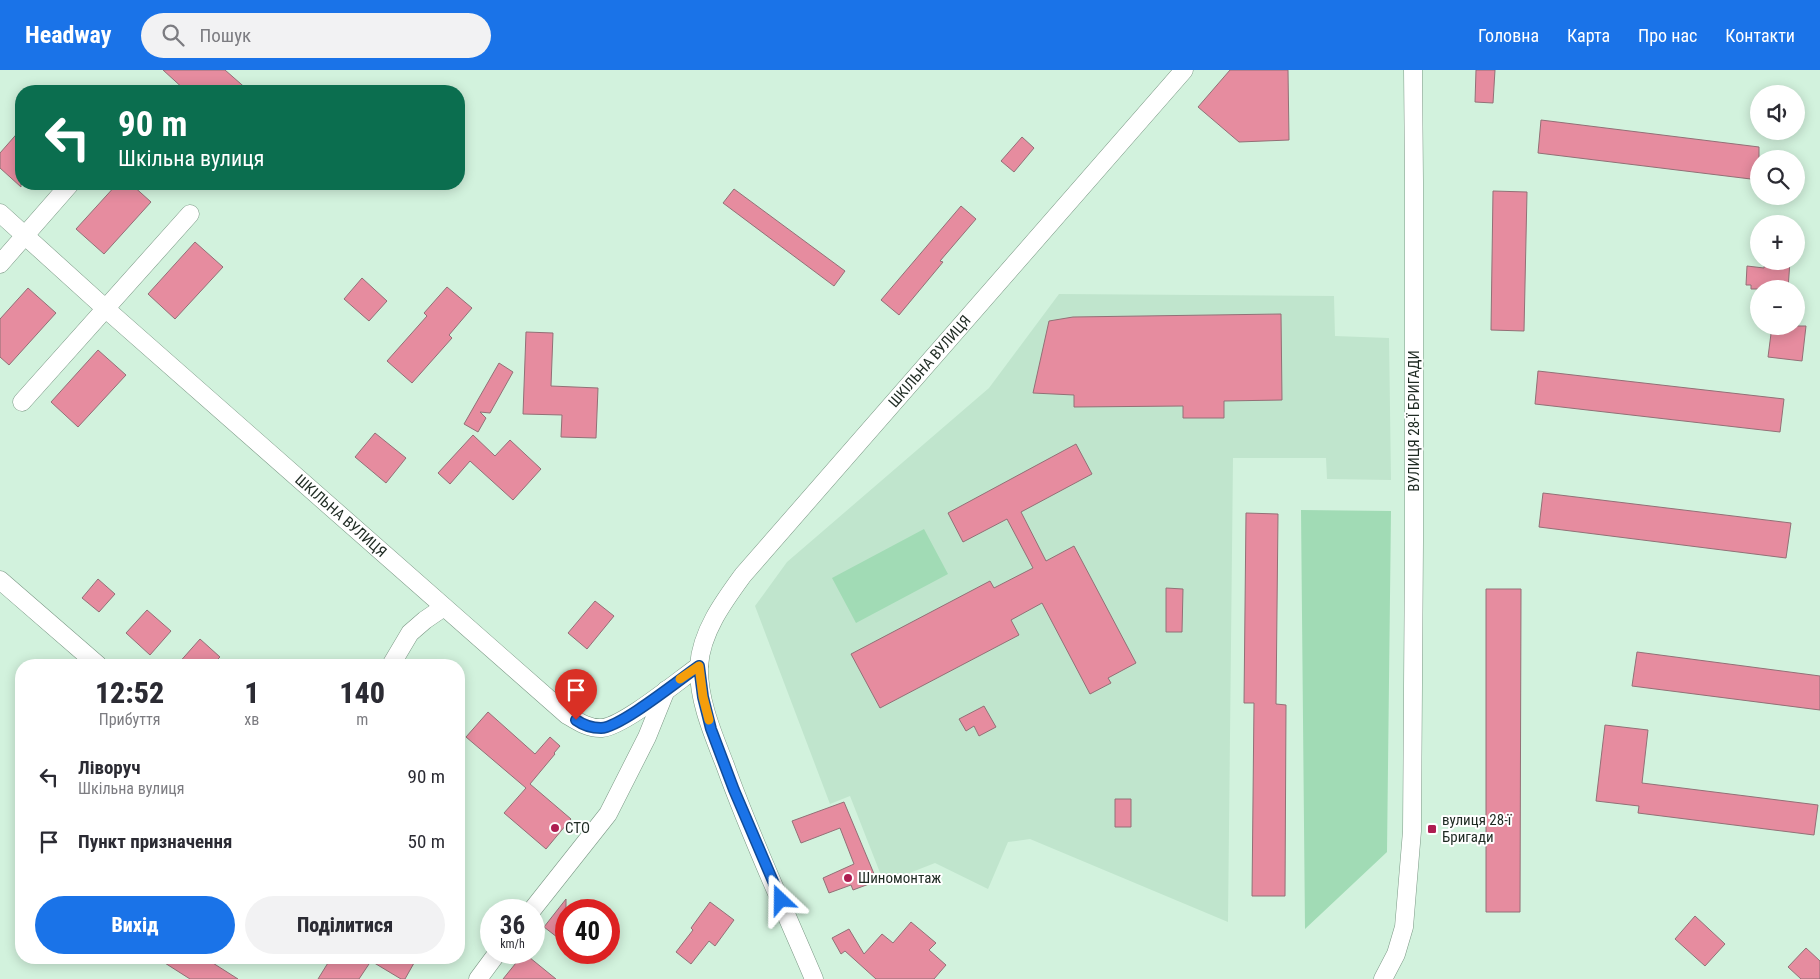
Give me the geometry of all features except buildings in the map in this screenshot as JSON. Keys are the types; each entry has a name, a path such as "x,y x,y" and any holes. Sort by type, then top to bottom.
{"street":[{"name":"ШКІЛЬНА ВУЛИЦЯ","path":"814,979 734,790 718,747 703,697 699,666 706,637 722,604 743,575 1184,70"},
{"name":"ВУЛИЦЯ 28-Ї БРИГАДИ","path":"1383,979 1396,954 1404,927 1412,831 1414,173 1412,70"},
{"path":"0,264 65,190"},
{"name":"ШКІЛЬНА ВУЛИЦЯ","path":"0,213 106,309 567,715 584,725 602,728 619,723 699,666"},
{"path":"22,402 190,214"},
{"path":"0,580 91,659"},
{"path":"395,659 410,633 444,607"},
{"path":"541,899 608,814 647,737 666,690"},
{"path":"478,979 489,964"}],"shaded area":[{"path":"1059,294 1334,296 1335,336 1389,338 1391,480 1327,479 1326,458 1233,458 1228,922 1030,839 1008,842 988,889 935,863 884,883 850,796 830,804 755,606 787,562 989,388"},
{"path":"1301,510 1391,511 1387,852 1305,929"},
{"path":"924,529 948,574 856,623 832,578"}],"slow traffic":[{"path":"680,679 699,666 703,697 709,720"}],"place":[{"name":"СТО","path":"555,828"},
{"name":"вулиця 28-ї Бригади","path":"1432,829"},
{"name":"Шиномонтаж","path":"848,878"}],"route":[{"path":"576,720 584,725 602,728 619,723 699,666 703,697 711,729 734,790 781,900"}]}
